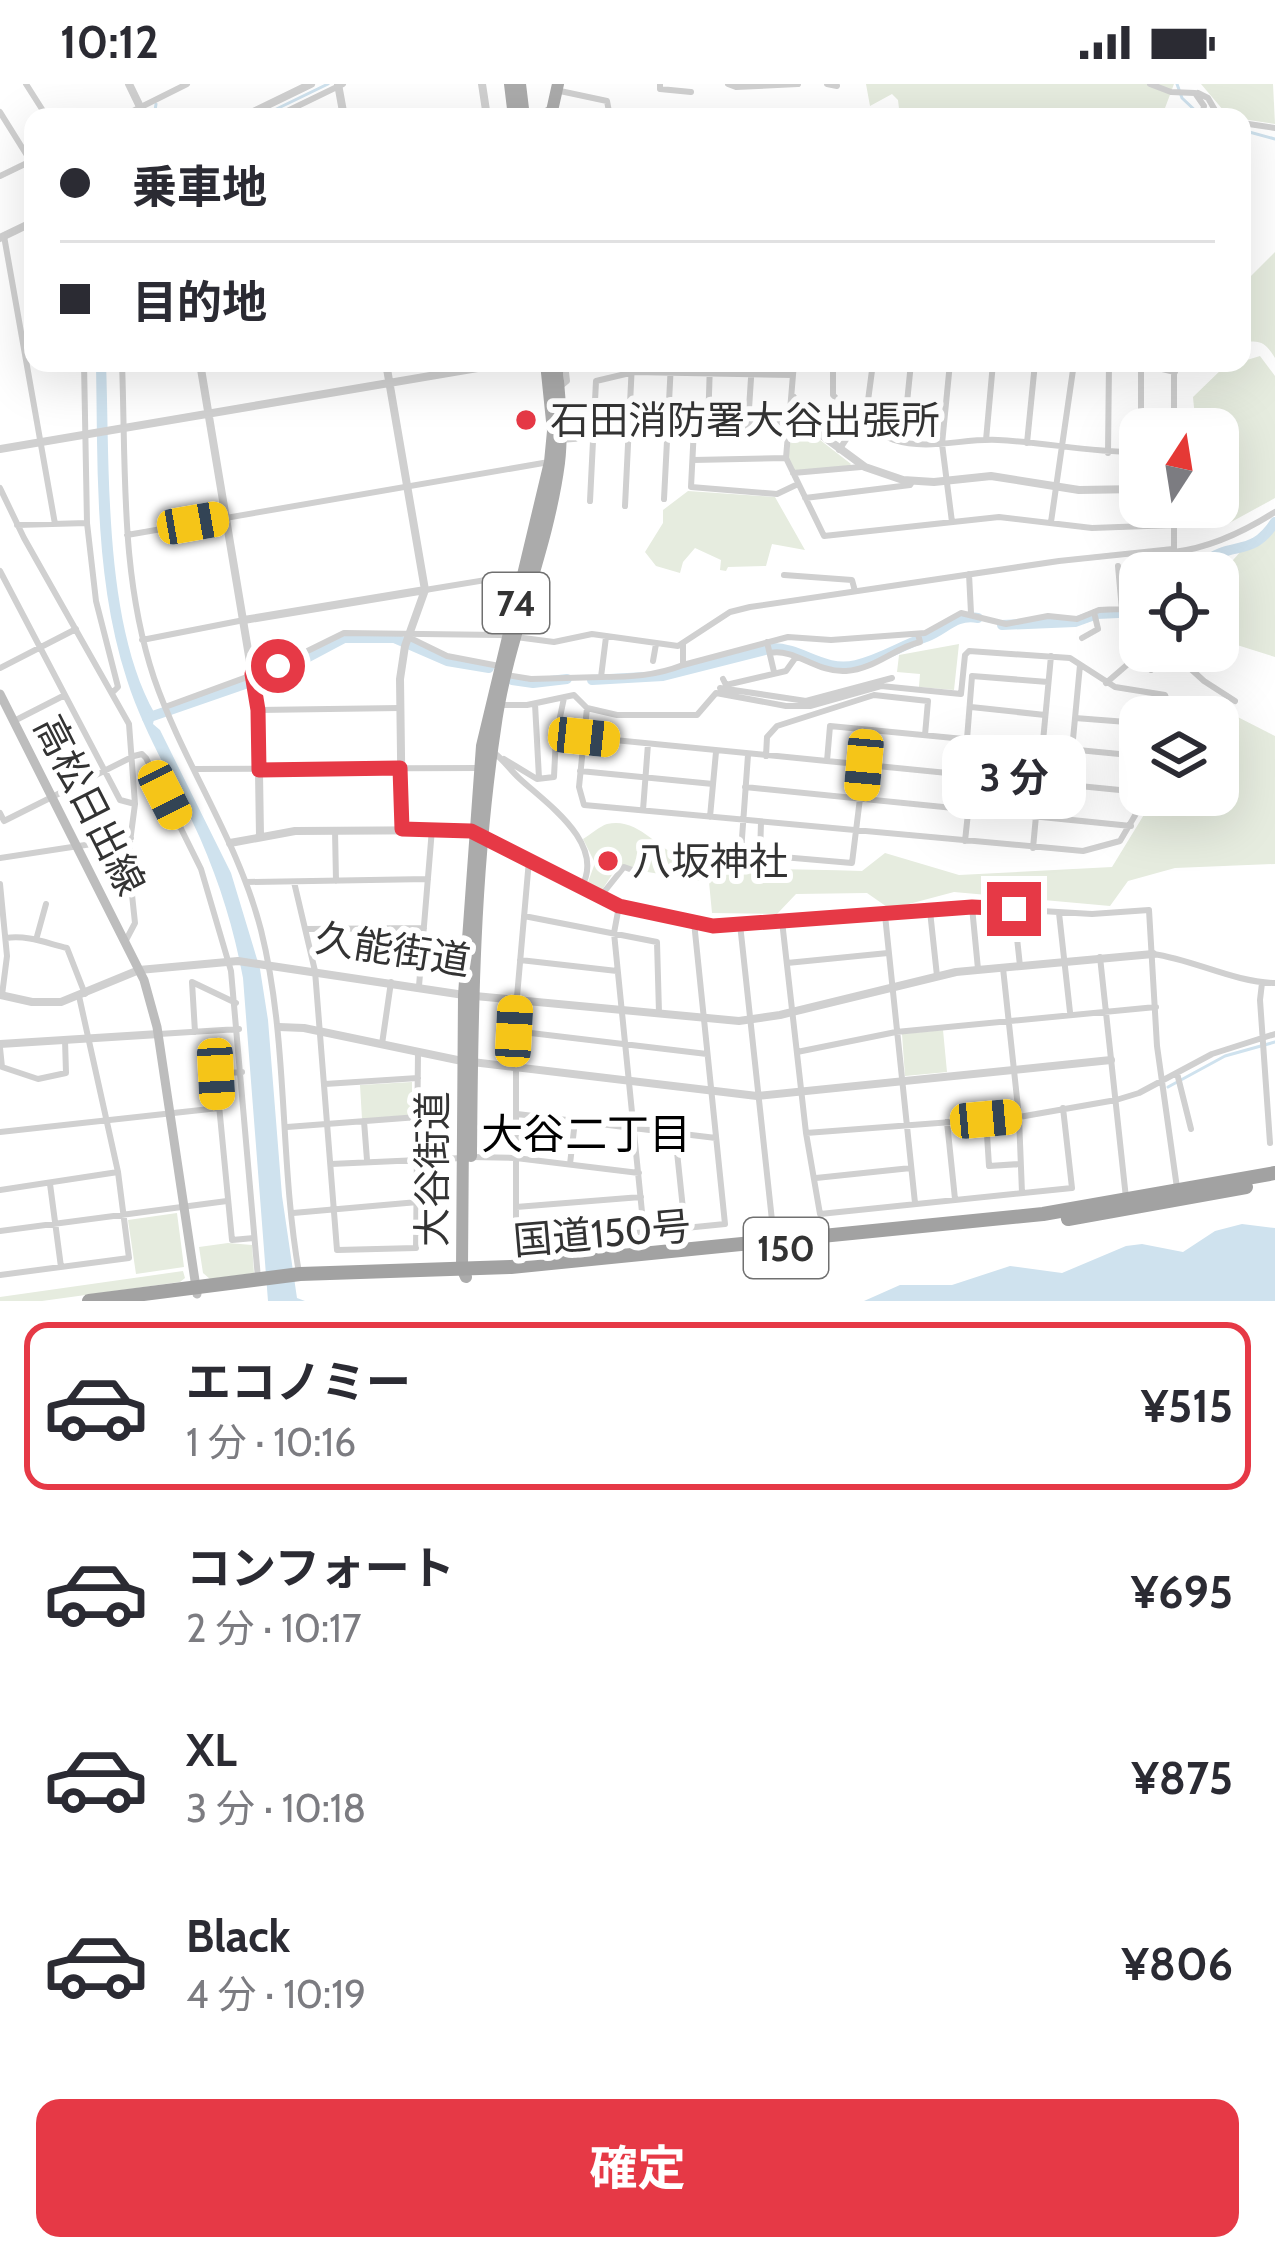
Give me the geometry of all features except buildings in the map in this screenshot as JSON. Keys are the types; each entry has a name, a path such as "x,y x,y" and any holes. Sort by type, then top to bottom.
{"highway":[{"name":"150","path":"1128,1206 1177,1192 1275,1177"},
{"name":"国道150号","path":"89,1301 295,1277 675,1260 1128,1206 1275,1177"},
{"name":"国道150号","path":"466,1271 1128,1206"},
{"name":"国道150号","path":"146,1301 196,1290"}],"main road":[{"name":"大谷街道","path":"512,636 557,439 547,372"},
{"name":"大谷街道","path":"466,1271 467,1062 480,768 553,497 557,372"},
{"name":"高松日出線","path":"0,694 125,942"},
{"name":"大谷街道","path":"480,835 496,754 494,705"},
{"path":"125,942 159,1034 196,1290"}],"street":[{"path":"148,108 187,84"},
{"path":"261,108 310,84"},
{"path":"660,84 660,89 691,92"},
{"path":"728,84 798,84"},
{"path":"826,84 837,86"},
{"path":"1150,84 1171,92 1195,93 1208,98 1214,108"},
{"path":"293,108 340,85"},
{"path":"557,87 607,100 608,108"},
{"path":"1195,93 1204,108"},
{"path":"1,116 24,151"},
{"path":"2,237 24,355"},
{"path":"27,372 55,524"},
{"path":"83,372 87,523 96,601 118,687 113,692"},
{"path":"122,372 129,578 142,640 166,709 247,882 268,964 279,1028 295,1277"},
{"path":"201,372 258,710 260,836"},
{"path":"388,372 424,590 407,639 400,708 402,829"},
{"path":"0,449 454,372"},
{"path":"559,387 567,381 566,372"},
{"path":"590,501 596,381 620,372"},
{"path":"625,506 633,372"},
{"path":"664,499 671,372"},
{"path":"708,426 710,372"},
{"path":"737,372 793,375"},
{"path":"793,372 786,458 824,536 1005,517 1119,527"},
{"path":"833,372 833,395 861,419 903,442 986,440 1119,453"},
{"path":"839,450 869,405 872,372"},
{"path":"903,442 910,372"},
{"path":"949,372 942,444 952,522"},
{"path":"986,440 992,372"},
{"path":"1027,443 1034,372"},
{"path":"1051,522 1073,372"},
{"path":"1108,453 1109,372"},
{"path":"1139,372 1140,408"},
{"path":"1174,372 1174,408"},
{"path":"748,424 751,374"},
{"path":"793,375 796,404 813,429 883,475 912,482 991,476 1058,487 1119,490"},
{"path":"557,439 789,422 813,429"},
{"path":"694,428 691,487 777,494 798,484"},
{"path":"692,460 786,458"},
{"path":"127,535 550,462"},
{"path":"793,473 865,466"},
{"path":"880,488 883,475"},
{"path":"805,498 912,482"},
{"path":"0,488 129,724 135,804 128,857 135,922 125,942"},
{"path":"166,709 253,678 344,633 407,639 512,636 554,642 587,634 683,645 730,612 969,574 1189,550 1251,528 1275,512"},
{"path":"17,525 87,523"},
{"path":"1173,551 1174,528"},
{"path":"1118,566 1119,577"},
{"path":"0,571 120,800 135,804"},
{"path":"142,640 524,574"},
{"path":"784,574 852,580 856,591"},
{"path":"969,574 971,613"},
{"path":"769,648 809,665 845,671 895,655 950,616 971,613 1006,624 1048,616 1077,620 1119,611"},
{"path":"1082,638 1095,633 1095,614"},
{"path":"0,668 76,629"},
{"path":"601,676 606,636"},
{"path":"407,639 447,656 530,679 663,673 683,664 769,648 788,637 916,638"},
{"path":"653,661 656,644"},
{"path":"683,645 683,664"},
{"path":"769,648 774,672"},
{"path":"796,657 787,671 721,684 785,700 891,682 961,694 965,655 970,651 1070,658 1106,683 1167,696"},
{"path":"891,682 895,655"},
{"path":"1033,848 1051,656"},
{"path":"1072,750 1080,665"},
{"path":"1106,683 1119,672"},
{"path":"1194,672 1227,696"},
{"path":"1117,674 1125,688"},
{"path":"967,740 972,676 1048,682"},
{"path":"587,708 617,715 697,715 716,693 810,706 891,682"},
{"path":"766,756 767,737 777,726 874,695 928,701 925,736"},
{"path":"14,721 63,696"},
{"path":"496,754 539,779 554,777 564,697"},
{"path":"494,705 580,698 587,708 579,787 584,805 1033,848 1096,849 1120,841 1135,816"},
{"path":"532,701 539,779"},
{"path":"970,706 1045,715"},
{"path":"258,710 400,708"},
{"path":"1075,718 1119,721"},
{"path":"826,761 830,726 1119,754"},
{"path":"584,737 1119,791"},
{"path":"643,810 648,745"},
{"path":"710,817 716,752"},
{"path":"496,754 550,802 583,849 589,870 581,888"},
{"path":"741,852 748,755"},
{"path":"1,819 134,756 146,758 194,854 229,961 261,1281"},
{"path":"760,822 760,854 847,865 855,859 864,765"},
{"path":"195,769 480,768"},
{"path":"580,771 712,784"},
{"path":"965,842 972,776"},
{"path":"745,787 1131,826"},
{"path":"230,843 335,830 432,829 480,835 619,906 713,926 972,907 1059,913 1149,910 1161,1082 1177,1192"},
{"path":"419,986 432,829"},
{"path":"335,830 336,881"},
{"path":"0,858 130,838"},
{"path":"529,860 514,1031 707,1054"},
{"path":"600,897 624,867 641,873"},
{"path":"247,882 428,879"},
{"path":"294,882 315,971 337,1250 416,1248 418,1052"},
{"path":"0,884 7,975 1,995 44,1003 82,995"},
{"path":"36,940 46,904"},
{"path":"619,906 614,933 644,1232"},
{"path":"972,907 978,970"},
{"path":"1014,909 1020,966"},
{"path":"930,910 937,976"},
{"path":"1059,913 1070,1012"},
{"path":"885,915 915,1204"},
{"path":"524,916 657,942 659,1014"},
{"path":"782,921 820,1214 1072,1187 1063,1108"},
{"path":"516,1068 516,1245 724,1224 694,922"},
{"path":"740,924 774,1242"},
{"path":"306,929 424,928"},
{"path":"0,1275 130,1258 91,1039 67,949 28,935 6,938"},
{"path":"787,963 888,953"},
{"path":"1154,954 1275,983"},
{"name":"久能街道","path":"82,995 139,970 229,961 469,995 750,1020 937,976 1154,954"},
{"path":"1100,957 1128,1206"},
{"path":"520,960 617,970"},
{"path":"1003,968 1022,1193"},
{"path":"195,1032 192,982 236,1003"},
{"path":"382,1044 391,982"},
{"path":"1262,982 1270,1143"},
{"path":"797,1052 896,1032 1156,1006"},
{"path":"279,1028 467,1062 757,1096 1112,1060"},
{"path":"64,1040 66,1073 38,1079 2,1067 0,1046 64,1040 239,1029"},
{"path":"806,1133 1019,1117 1115,1100 1212,1054 1275,1034"},
{"path":"242,1072 216,1074 232,1240 254,1238"},
{"path":"1177,1073 1191,1129"},
{"path":"325,1084 418,1078"},
{"path":"0,1132 219,1108"},
{"path":"516,1114 716,1138"},
{"path":"287,1127 418,1118"},
{"path":"986,1119 988,1166 1020,1164"},
{"path":"364,1121 368,1161"},
{"path":"570,1164 575,1121"},
{"path":"947,1122 955,1199"},
{"path":"675,1133 685,1228"},
{"path":"331,1164 516,1158 639,1173"},
{"path":"816,1178 911,1168"},
{"path":"0,1190 118,1172"},
{"path":"50,1184 61,1267"},
{"path":"516,1207 641,1197"},
{"path":"0,1231 227,1201"},
{"path":"293,1213 418,1202"}],"shaded area":[{"path":"866,84 1174,84 1165,108 899,108 892,94 870,106"},
{"path":"1201,84 1273,84 1275,124 1251,120 1251,108 1221,108"},
{"path":"1275,252 1275,358 1262,343 1251,342 1251,276"},
{"path":"1260,356 1275,376 1275,498 1239,518 1239,408 1194,408 1193,397 1219,372 1251,372 1251,359"},
{"path":"793,424 851,464 795,471 788,458"},
{"path":"688,491 775,497 805,550 772,544 766,566 728,567 726,571 720,570 721,560 695,548 680,573 656,566 645,552 663,523 663,510"},
{"path":"1275,526 1275,657 1239,646 1239,553"},
{"path":"959,644 954,690 919,687 920,674 897,672 899,655"},
{"path":"1239,718 1275,736 1275,864 1175,868 1128,881 1110,906 954,892 890,909 867,893 796,894 777,914 712,913 709,882 617,867 602,890 588,882 595,863 583,839 604,825 618,823 638,829 683,857 749,868 862,871 885,853 959,875 1112,867 1143,816 1239,816"},
{"path":"943,1030 947,1072 905,1076 902,1034"},
{"path":"412,1082 412,1115 362,1119 360,1085"},
{"path":"177,1213 184,1267 136,1274 128,1220"},
{"path":"252,1245 254,1273 210,1279 203,1273 199,1247"},
{"path":"183,1271 185,1278 180,1282 42,1301 0,1301 0,1297"}],"water":[{"path":"96,372 106,372 112,543 126,635 155,714 153,724 231,873 260,969 282,1196 297,1298 305,1301 268,1301 243,978 226,907 207,855 127,680 103,563"},
{"path":"1242,1224 1275,1228 1275,1301 864,1301 900,1285 952,1285 1010,1266 1062,1273 1126,1246 1142,1244 1183,1252 1215,1231"}],"waterway":[{"path":"279,108 328,84"},
{"path":"1177,84 1193,108"},
{"path":"155,108 156,104"},
{"path":"1251,132 1275,139"},
{"path":"1223,552 1258,541 1275,522"},
{"path":"1002,625 1075,622 1119,613"},
{"path":"592,680 663,676 773,648 844,667 875,659 957,620 978,618"},
{"path":"147,718 280,672 344,638 394,638 447,661 489,668"},
{"path":"512,680 567,679"},
{"path":"1168,1087 1225,1056 1275,1042"}],"place":[{"name":"石田消防署大谷出張所","path":"526,420"},
{"name":"八坂神社","path":"608,861"}],"district":[{"name":"大谷二丁目","path":"586,1134"}],"route":[{"path":"278,666 252,674 259,770 400,768 402,829 471,831 619,906 713,926 972,907 1014,909"}]}
